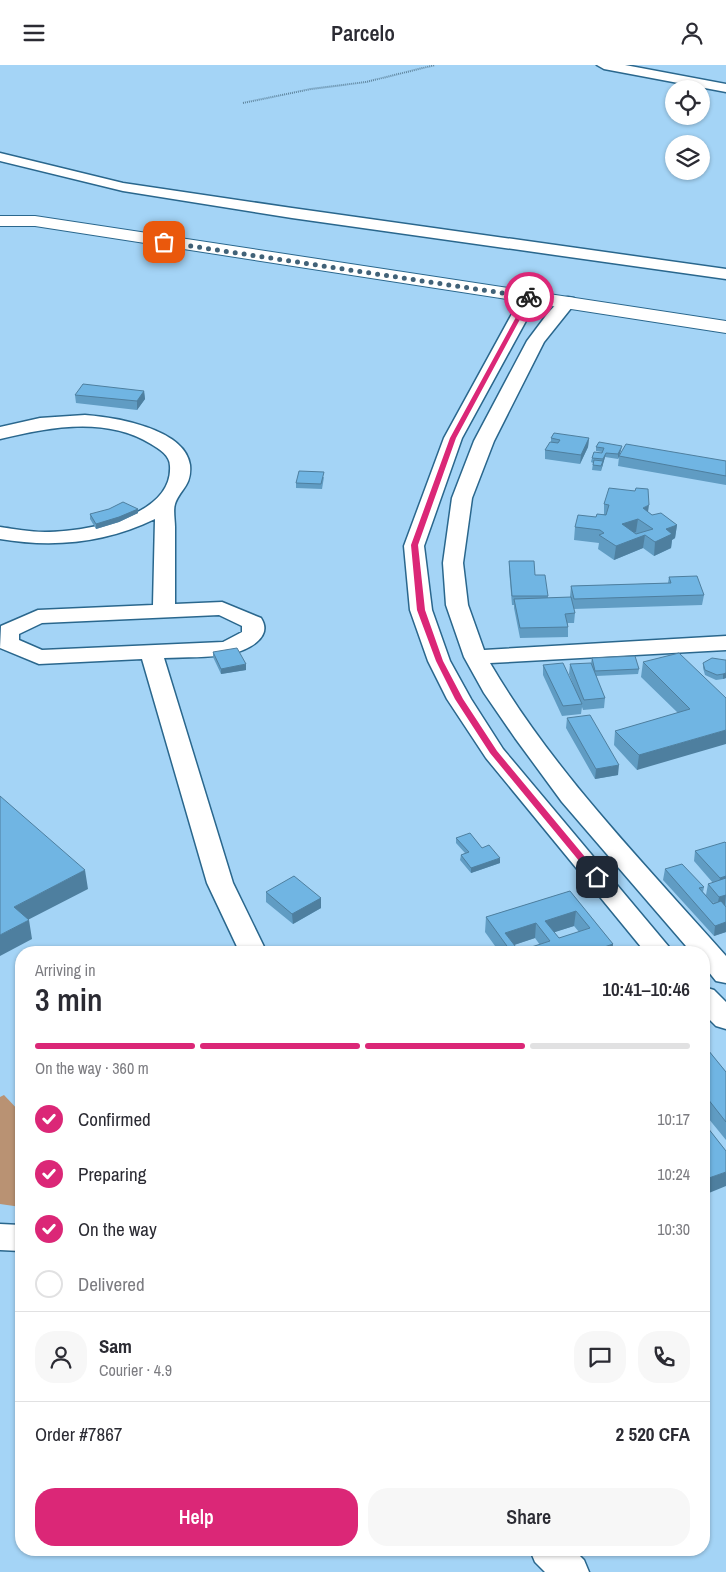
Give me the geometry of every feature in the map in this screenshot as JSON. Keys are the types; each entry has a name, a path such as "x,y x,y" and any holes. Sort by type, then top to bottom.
{"main road":[{"path":"0,221 20,220 67,226 726,327"},
{"path":"0,233 25,228 67,226"}],"street":[{"path":"614,66 726,88"},
{"path":"0,157 132,188 292,213 726,274"},
{"path":"530,297 520,312 453,438 414,545 421,610 439,661 459,699 494,753 655,946"},
{"path":"568,302 536,341 484,441 462,498 453,563 457,605 475,657 496,693 571,797 707,946"},
{"path":"0,433 46,422 86,421 110,423 146,433 160,440 171,449 180,463 181,476 176,489 165,502 150,513 125,525 81,536 28,537 0,533"},
{"path":"164,611 165,502"},
{"path":"222,608 253,623 253,635 228,648 39,657 7,643 4,629 38,617 222,608"},
{"path":"475,657 726,643"},
{"path":"152,652 165,702 220,883 251,946"},
{"path":"712,951 726,974"},
{"path":"710,1003 726,1019"},
{"path":"0,1237 15,1238"},
{"path":"554,1556 570,1572"}],"path":[{"path":"243,103 311,89 366,82 436,65"}],"shaded area":[{"path":"4,1095 15,1107 15,1206 0,1204 0,1097"}],"building":[{"path":"83,384 144,391 137,401 75,395"},
{"path":"554,433 589,438 581,455 545,450 550,442 558,443 560,440 551,438"},
{"path":"599,442 622,446 618,454 606,453 603,459 592,458 594,452 602,453 604,448 596,447"},
{"path":"626,444 726,461 726,476 619,456"},
{"path":"594,460 603,461 601,466 593,465"},
{"path":"299,471 324,472 321,484 296,483"},
{"path":"609,488 635,491 636,488 648,489 649,505 643,508 652,515 661,513 677,525 666,529 672,534 655,542 645,535 616,546 599,535 604,533 600,530 575,527 578,515 596,517 597,514 606,515 609,505 604,504","holes":["638,519 653,529 636,534 622,524"]},
{"path":"123,502 138,509 96,524 90,514 109,509"},
{"path":"509,561 534,561 535,575 545,575 548,596 512,596"},
{"path":"697,576 704,595 574,599 571,586 671,583 669,577"},
{"path":"571,597 575,613 565,614 568,627 520,628 514,599"},
{"path":"237,648 246,664 221,669 213,652"},
{"path":"679,653 726,698 726,730 639,755 615,731 690,709 643,662"},
{"path":"635,656 639,669 595,671 592,658"},
{"path":"712,658 726,660 726,673 717,675 705,670 703,663"},
{"path":"563,663 582,704 563,706 543,665"},
{"path":"591,663 605,698 584,700 570,664"},
{"path":"590,715 619,765 596,769 567,718"},
{"path":"0,796 85,870 14,907 29,920 0,935"},
{"path":"470,833 482,848 489,845 500,858 471,868 461,855 469,852 456,838"},
{"path":"725,842 726,876 720,878 695,851"},
{"path":"682,864 704,887 699,888 713,904 721,901 726,907 726,922 715,926 665,869"},
{"path":"294,876 321,898 292,914 266,892"},
{"path":"726,878 726,895 719,897 708,884"},
{"path":"570,891 613,944 607,946 534,946 550,941 536,923 505,933 515,946 507,946 486,917","holes":["576,911 590,928 559,938 545,921"]},
{"path":"710,1052 726,1072 726,1122 710,1102"},
{"path":"710,1131 726,1151 726,1172 710,1178"}],"way so far":[{"path":"164,242 529,297"}],"route":[{"path":"529,297 453,438 414,545 421,610 439,661 459,699 494,753 597,877"}]}
